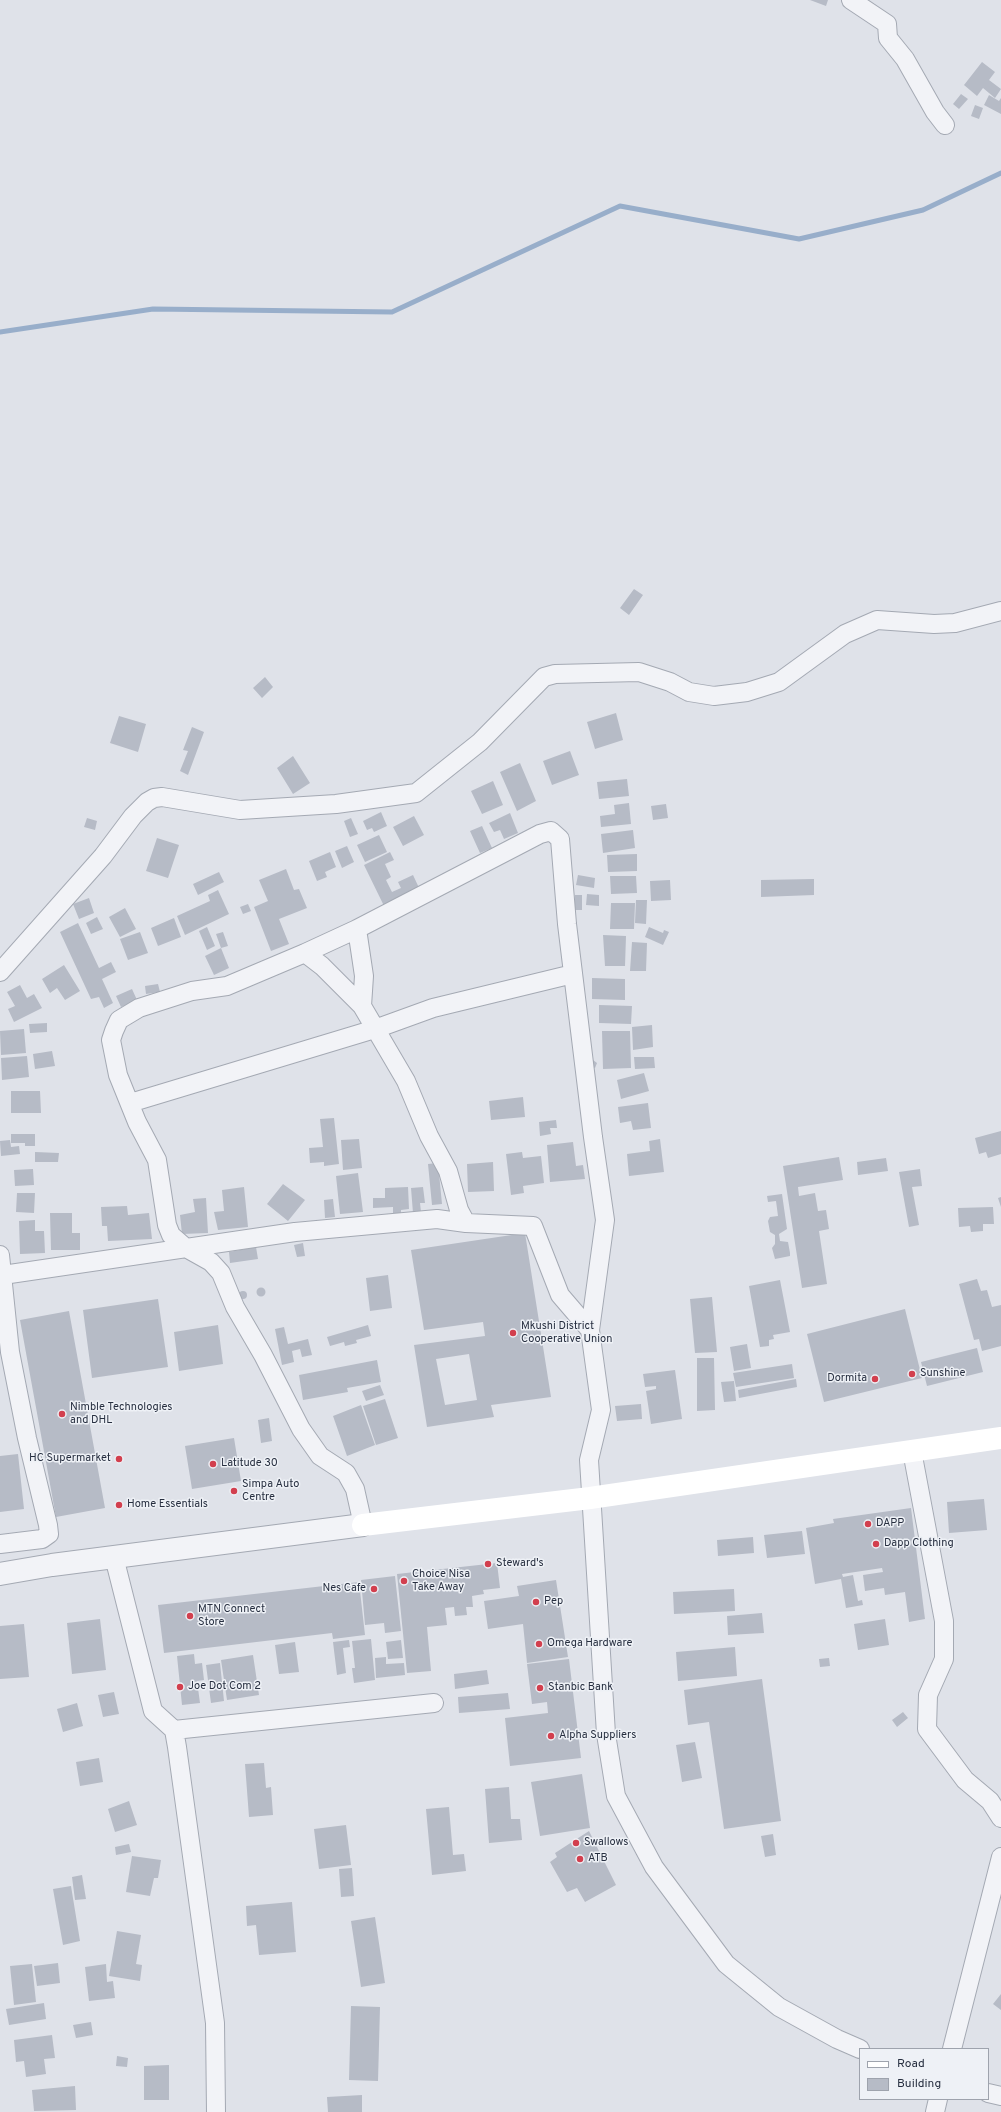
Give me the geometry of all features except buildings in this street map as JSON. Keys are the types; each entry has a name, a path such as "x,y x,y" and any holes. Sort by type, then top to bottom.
{"main road":[{"path":"363,1525 590,1498 1001,1438"}],"street":[{"path":"851,0 887,24 888,38 905,59 935,112 946,125"},
{"path":"0,972 103,856 133,816 147,802 154,798 162,797 240,810 336,804 416,793 480,742 544,677 639,672 670,682 689,692 714,696 747,692 779,682 845,634 878,620 934,624 955,623 1001,611"},
{"path":"0,1574 114,1557 363,1525 355,1489 346,1473 320,1456 301,1430 263,1355 235,1308 221,1272 206,1258 186,1248 171,1235 167,1225 157,1160 137,1122 118,1074 111,1040 119,1020 139,1008 192,991 227,986 305,953 357,929 540,834 551,831 560,839 573,974 605,1220 590,1330 601,1410 589,1460 590,1498 606,1734 616,1796 654,1867 726,1964 778,2007 837,2039 859,2049"},
{"path":"357,929 364,976 362,1006"},
{"path":"305,953 322,966 362,1006 406,1081 429,1136 448,1171 459,1210 466,1222"},
{"path":"130,1103 375,1029 433,1008 573,974"},
{"path":"3,1274 295,1232 390,1223 437,1219 533,1226 560,1295 590,1330"},
{"path":"0,1255 10,1352 27,1438 49,1534 42,1539 0,1544"},
{"path":"912,1451 944,1621 944,1659 928,1695 927,1729 965,1780 990,1801 1001,1818"},
{"path":"114,1557 152,1711 174,1730 215,2023 216,2112"},
{"path":"174,1730 434,1703"},
{"path":"952,2048 1001,1857"},
{"path":"989,2093 1001,2096"},
{"path":"934,2112 938,2100"}],"waterway":[{"path":"0,332 153,309 392,312 620,206 799,239 923,210 1001,173"}],"place":[{"name":"Mkushi District Cooperative Union","path":"513,1333"},
{"name":"Sunshine","path":"912,1374"},
{"name":"Dormita","path":"875,1379"},
{"name":"Nimble Technologies and DHL","path":"62,1414"},
{"name":"HC Supermarket","path":"119,1459"},
{"name":"Latitude 30","path":"213,1464"},
{"name":"Simpa Auto Centre","path":"234,1491"},
{"name":"Home Essentials","path":"119,1505"},
{"name":"DAPP","path":"868,1524"},
{"name":"Dapp Clothing","path":"876,1544"},
{"name":"Steward's","path":"488,1564"},
{"name":"Choice Nisa Take Away","path":"404,1581"},
{"name":"Nes Cafe","path":"374,1589"},
{"name":"Pep","path":"536,1602"},
{"name":"MTN Connect Store","path":"190,1616"},
{"name":"Omega Hardware","path":"539,1644"},
{"name":"Joe Dot Com 2","path":"180,1687"},
{"name":"Stanbic Bank","path":"540,1688"},
{"name":"Alpha Suppliers","path":"551,1736"},
{"name":"Swallows","path":"576,1843"},
{"name":"ATB","path":"580,1859"}]}
